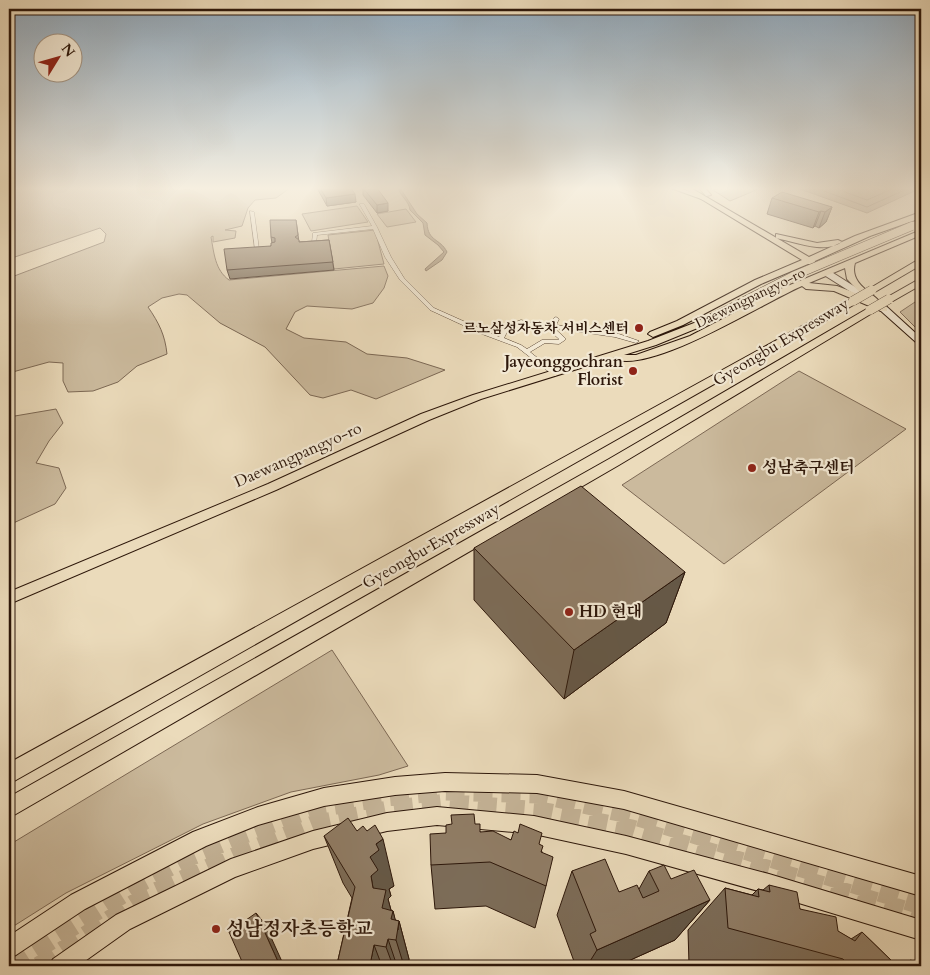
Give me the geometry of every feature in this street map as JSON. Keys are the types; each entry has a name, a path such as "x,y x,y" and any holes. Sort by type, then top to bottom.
{"highway":[{"name":"Gyeongbu Expressway","path":"9,774 853,301 921,261"},
{"path":"877,310 889,299 921,281"},
{"name":"Gyeongbu Expressway","path":"9,808 877,310"},
{"path":"9,768 45,754"}],"main road":[{"path":"758,282 777,270 785,259 779,252 762,240 759,234"},
{"path":"760,234 808,260 921,342"},
{"path":"774,234 796,248 808,260"},
{"path":"779,236 817,245 830,244 873,234"},
{"name":"Daewangpangyo-ro","path":"9,598 272,487 425,417 478,397 606,359 681,332 793,276 894,234"},
{"name":"Daewangpangyo-ro","path":"606,359 637,358 693,338 781,292 918,234"},
{"name":"Daewangpangyo-ro","path":"606,359 622,347 680,323 758,282 866,236"},
{"path":"851,263 848,274 877,310"},
{"path":"781,292 805,286 826,285 839,289 877,310"},
{"path":"9,948 78,902 200,839 258,816 324,797 395,786 446,782 537,784 624,800 921,886"},
{"path":"60,966 122,922 231,869 322,838 387,822 437,816 534,825 626,845 769,884 921,930"}],"street":[{"path":"255,234 257,249"},
{"path":"300,245 314,243 315,234 319,234"},
{"path":"378,234 388,257 402,279 432,309 519,346 555,374"},
{"path":"250,250 265,248"},
{"path":"552,328 556,318"},
{"path":"501,339 507,327 521,322 616,336 636,341"},
{"path":"526,352 544,341 559,342 562,338 552,328"}],"shaded area":[{"path":"9,234 84,234 9,259"},
{"path":"106,234 236,234 235,238 213,242 213,236 211,237 218,266 229,280 384,266 388,276 384,288 373,303 352,309 307,306 295,312 286,329 304,338 346,342 367,354 407,358 445,370 376,399 351,390 323,398 310,395 265,347 220,323 187,295 179,294 162,298 148,307 161,329 167,354 137,366 118,382 93,391 68,392 63,381 63,363 49,362 9,373 9,278 104,242"},
{"path":"376,234 384,264 334,269 328,235"},
{"path":"921,298 921,333 900,312"},
{"name":"성남축구센터","path":"799,371 906,429 724,564 622,485"},
{"path":"56,409 63,423 49,441 36,463 59,468 66,488 55,504 9,525 9,417"},
{"path":"332,650 408,766 379,775 291,792 203,824 66,893 9,929 9,845"}],"water":[{"path":"425,234 430,234 447,252 442,260 426,271 425,269 444,252"}],"building":[{"path":"271,234 298,234 295,237 299,242 329,240 333,262 227,270 224,249 271,246 271,243 275,242 275,238 271,237"},
{"path":"581,486 685,572 574,650 474,548"},
{"path":"474,814 475,824 480,824 480,832 493,831 511,840 514,831 518,833 520,824 542,833 539,844 543,846 541,852 553,857 546,886 490,862 431,865 430,834 446,833 446,825 452,824 451,815"},
{"path":"348,818 357,831 363,826 367,831 375,825 383,839 376,844 379,850 370,857 378,870 371,876 373,888 386,890 382,908 393,911 391,919 399,921 396,940 388,939 386,947 374,945 370,965 338,960 355,887 324,836"},
{"path":"605,859 619,892 637,885 643,898 659,891 649,871 664,865 671,879 694,870 710,900 597,950 590,934 596,931 572,871"},
{"path":"769,885 797,892 800,909 836,917 838,931 855,941 862,932 897,966 850,966 843,959 728,928 725,888 759,897 758,889 770,892"},
{"name":"성남정자초등학교","path":"256,913 280,966 244,966 229,932"},
{"path":"911,960 918,966 906,966"}],"tunnel":[{"path":"11,966 143,881 182,860 229,840 310,809 385,797 446,791 540,794 632,815 921,905"},
{"path":"39,966 146,896 238,855 313,825 388,810 446,803 540,811 632,829 921,915"}],"place":[{"name":"르노삼성자동차 서비스센터","path":"639,328"},
{"name":"Jayeonggochran Florist","path":"633,371"},
{"name":"성남축구센터","path":"752,468"},
{"name":"HD 현대","path":"569,612"},
{"name":"성남정자초등학교","path":"216,929"}]}
